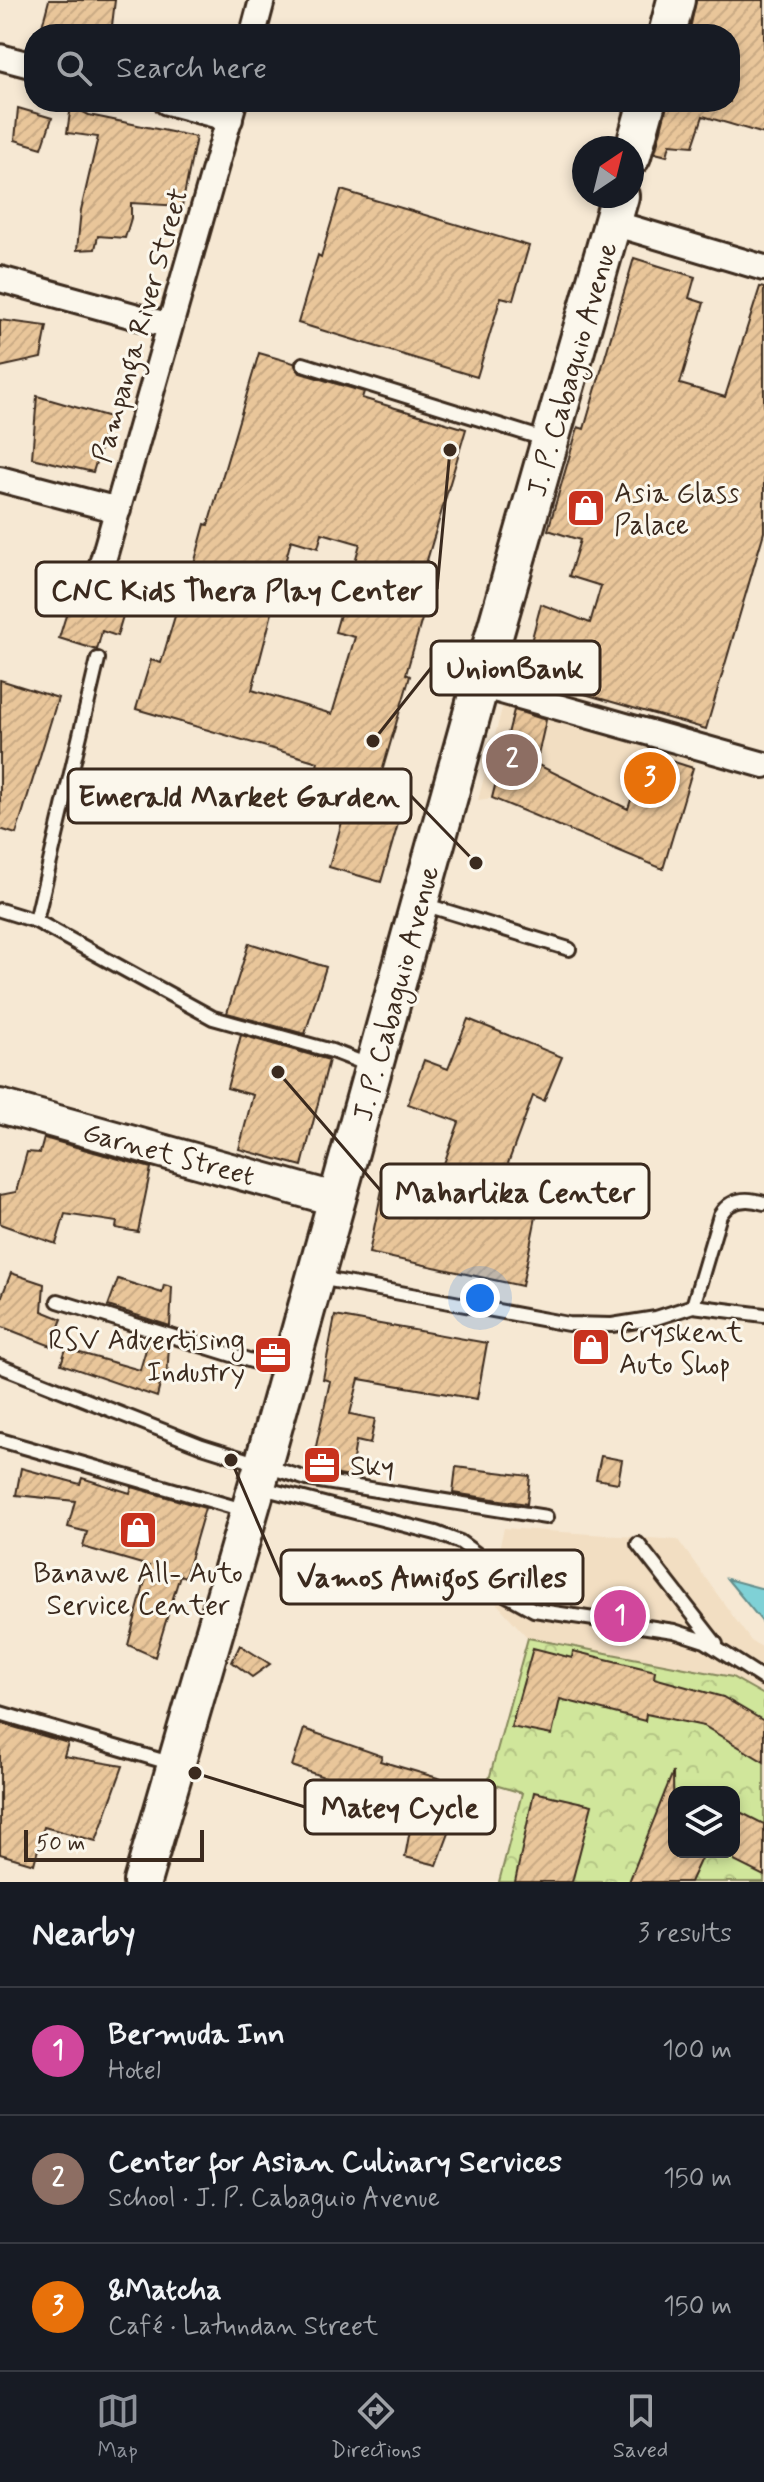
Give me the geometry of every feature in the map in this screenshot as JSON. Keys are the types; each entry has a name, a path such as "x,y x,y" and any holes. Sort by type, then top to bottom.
{"main road":[{"path":"670,24 676,0"},
{"path":"638,136 644,112"},
{"name":"J. P. Cabaguio Avenue","path":"142,1882 257,1488 480,685 616,210"}],"street":[{"path":"256,24 262,0"},
{"path":"0,57 24,63"},
{"name":"Pampanga River Street","path":"102,564 231,112"},
{"path":"616,210 764,268"},
{"path":"0,279 170,326"},
{"path":"0,479 118,510"},
{"path":"480,685 764,765"},
{"name":"Garnet Street","path":"0,1106 338,1200"}],"lane":[{"path":"303,364 550,441"},
{"path":"36,921 98,659"},
{"path":"420,903 569,949"},
{"path":"0,910 36,921 213,1018 332,1051 374,1067"},
{"path":"693,1306 720,1215 727,1204 736,1201 764,1203"},
{"path":"316,1277 568,1324 612,1325 656,1318 693,1306 764,1315"},
{"path":"58,1301 288,1372"},
{"path":"0,1366 202,1446 257,1488 307,1479 546,1517"},
{"path":"0,1440 257,1488 436,1533 460,1542 478,1555 503,1593 534,1610 674,1631 705,1641 764,1679"},
{"path":"638,1544 723,1653"},
{"path":"0,1713 176,1765"}],"shaded area":[{"path":"504,701 695,758 663,869 492,798 478,800"},
{"path":"504,1528 678,1540 751,1641 764,1648 764,1695 732,1677 528,1638 488,1594"}],"green space":[{"path":"528,1638 732,1677 764,1695 764,1882 499,1882 522,1793 488,1783"}],"water":[{"path":"727,1579 764,1589 764,1624"}],"building":[{"path":"49,0 115,0 112,24 43,24"},
{"path":"696,0 764,0 764,134 703,116 693,146 670,144 667,156 655,153 665,112 740,112 740,24 691,24"},
{"path":"18,108 52,118 42,148 15,140"},
{"path":"70,112 83,112 196,137 182,206 131,203 131,218 125,238 98,236 95,249 77,250 81,210 98,137 67,133"},
{"path":"341,190 529,246 513,300 501,297 477,377 298,323"},
{"path":"634,258 695,277 689,298 704,303 680,384 725,397 760,287 764,288 764,532 706,729 522,676 541,604 590,623 601,586 569,576 580,540 548,530 578,427 584,429"},
{"path":"0,320 47,326 41,358 0,367"},
{"path":"259,353 294,363 300,373 364,392 362,398 466,429 420,584 431,588 406,674 410,676 369,816 398,824 381,882 329,867 355,777 317,766 318,762 136,709 151,660 161,663 178,606 182,608 205,524 208,525","holes":["322,533 360,544 335,632 355,637 332,714 252,690 291,540 318,548"]},
{"path":"37,396 110,417 93,472 32,458"},
{"path":"73,593 125,609 117,636 102,631 97,650 59,638"},
{"path":"0,680 58,698 16,834 0,829"},
{"path":"514,710 546,720 536,764 628,809 646,753 693,768 663,869 492,798"},
{"path":"249,943 326,967 305,1034 227,1013"},
{"path":"468,1019 562,1057 544,1101 533,1096 497,1193 539,1202 522,1286 369,1253 386,1170 438,1180 459,1122 408,1104 424,1060 448,1069"},
{"path":"241,1035 329,1060 302,1166 239,1149 253,1095 227,1088"},
{"path":"44,1138 151,1168 138,1232 116,1228 117,1222 65,1214 56,1244 0,1224 0,1195 16,1192 27,1152 40,1153"},
{"path":"11,1273 44,1284 42,1311 62,1319 51,1346 0,1326 0,1301"},
{"path":"118,1279 162,1293 164,1285 172,1287 170,1326 108,1306"},
{"path":"335,1316 487,1343 477,1399 359,1379 350,1414 375,1419 370,1444 356,1441 350,1477 311,1470 330,1381 323,1379"},
{"path":"149,1339 169,1345 167,1379 162,1377 157,1397 61,1364 66,1349 140,1370"},
{"path":"601,1456 622,1460 618,1483 596,1479"},
{"path":"456,1467 530,1476 527,1504 453,1493"},
{"name":"Banawe All- Auto Service Center","path":"21,1468 80,1484 82,1478 130,1493 132,1487 205,1508 185,1577 180,1575 155,1657 128,1645 149,1566 83,1547 87,1532 68,1527 75,1501 16,1495"},
{"path":"240,1645 270,1664 252,1677 232,1662"},
{"path":"533,1648 572,1658 573,1651 655,1671 654,1678 723,1697 764,1721 764,1762 704,1726 646,1714 645,1721 560,1699 552,1735 511,1727"},
{"path":"0,1723 68,1743 64,1756 123,1766 96,1841 44,1827 34,1864 0,1854"},
{"path":"304,1729 382,1756 380,1761 472,1788 462,1822 454,1820 437,1865 405,1857 414,1808 292,1766"},
{"path":"673,1772 673,1786 668,1786 668,1858 701,1858 690,1882 629,1882"},
{"path":"534,1792 592,1805 572,1882 515,1882"},
{"path":"740,1812 764,1824 764,1876 734,1861 734,1858 740,1858"}],"place":[{"name":"CNC Kids Thera Play Center","path":"450,450"},
{"name":"Asia Glass Palace","path":"586,508"},
{"name":"UnionBank","path":"373,741"},
{"name":"Center for Asian Culinary Services","path":"512,760"},
{"name":"&Matcha","path":"650,778"},
{"name":"Emerald Market Garden","path":"476,863"},
{"name":"Maharlika Center","path":"278,1072"},
{"name":"Cryskent Auto Shop","path":"591,1347"},
{"name":"RSV Advertising Industry","path":"273,1355"},
{"name":"Vamos Amigos Grilles","path":"231,1460"},
{"name":"Sky","path":"322,1465"},
{"name":"Banawe All- Auto Service Center","path":"138,1530"},
{"name":"Bermuda Inn","path":"620,1616"},
{"name":"Matey Cycle","path":"195,1773"}]}
